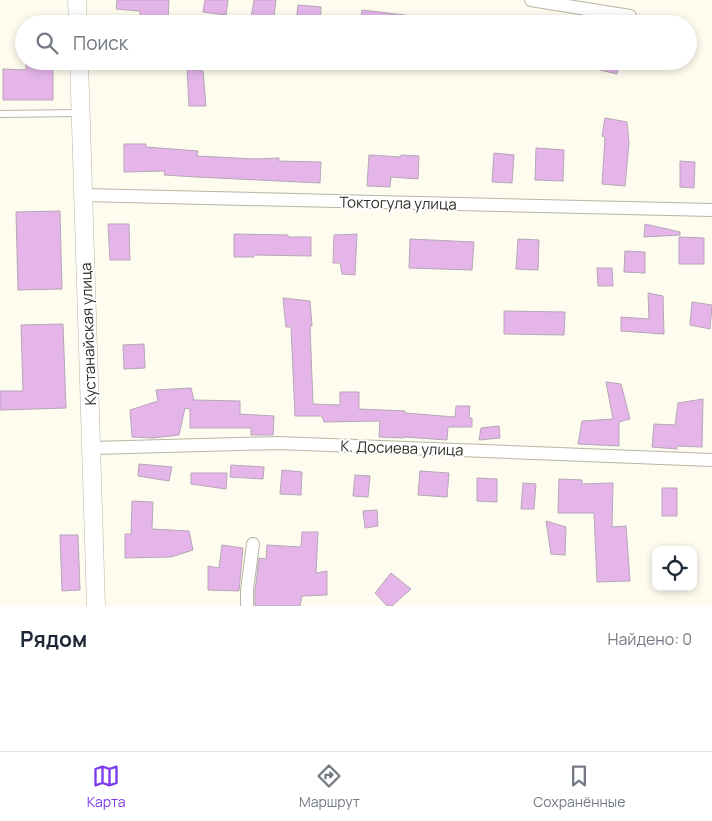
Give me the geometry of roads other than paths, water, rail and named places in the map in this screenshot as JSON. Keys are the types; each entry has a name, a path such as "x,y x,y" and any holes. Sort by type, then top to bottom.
{"street":[{"path":"77,0 78,15"},
{"path":"531,0 624,15"},
{"name":"Кустанайская улица","path":"79,70 96,606"},
{"name":"Токтогула улица","path":"83,195 712,210"},
{"name":"К. Досиева улица","path":"92,448 278,443 712,460"},
{"path":"247,606 247,590 253,544"}],"lane":[{"path":"0,114 80,113"}]}
